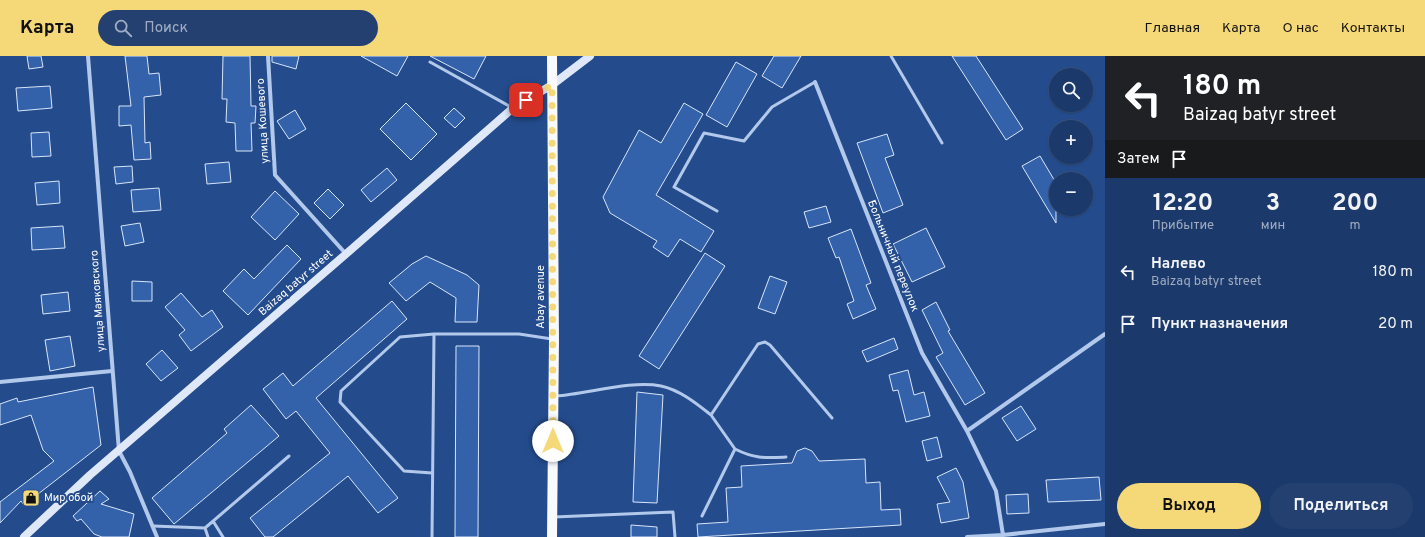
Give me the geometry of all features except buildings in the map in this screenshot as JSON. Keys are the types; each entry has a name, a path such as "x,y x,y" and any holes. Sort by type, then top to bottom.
{"main road":[{"name":"Abay avenue","path":"552,56 554,340 552,537"},
{"name":"Baizaq batyr street","path":"24,537 90,475 513,108 552,85 590,56"}],"street":[{"name":"улица Маяковского","path":"88,56 119,450 157,537"},
{"name":"улица Кошевого","path":"268,56 275,175 346,254"},
{"name":"Больничный переулок","path":"815,82 922,353 968,431 996,491 1003,535"},
{"path":"968,431 1105,334"},
{"path":"0,382 112,371"},
{"path":"968,537 1003,535 1105,524"}],"lane":[{"path":"891,56 942,143"},
{"path":"430,62 513,108"},
{"path":"717,211 674,187 704,132 744,141 772,108 815,82"},
{"path":"432,537 434,334"},
{"path":"432,473 404,471 340,402 341,391 400,337 434,334 519,334 554,340"},
{"path":"711,415 758,344 762,342 770,345 832,418"},
{"path":"553,396 640,385 661,386 695,402 711,415 735,449 749,456 761,459 786,457"},
{"path":"702,516 735,449"},
{"path":"153,526 205,528 289,456"},
{"path":"552,517 673,512 675,537"},
{"path":"213,521 223,537"},
{"path":"205,528 208,537"}],"place":[{"name":"Мир обой","path":"31,498"}],"route":[{"path":"526,100 552,85 554,340 553,441"}]}
